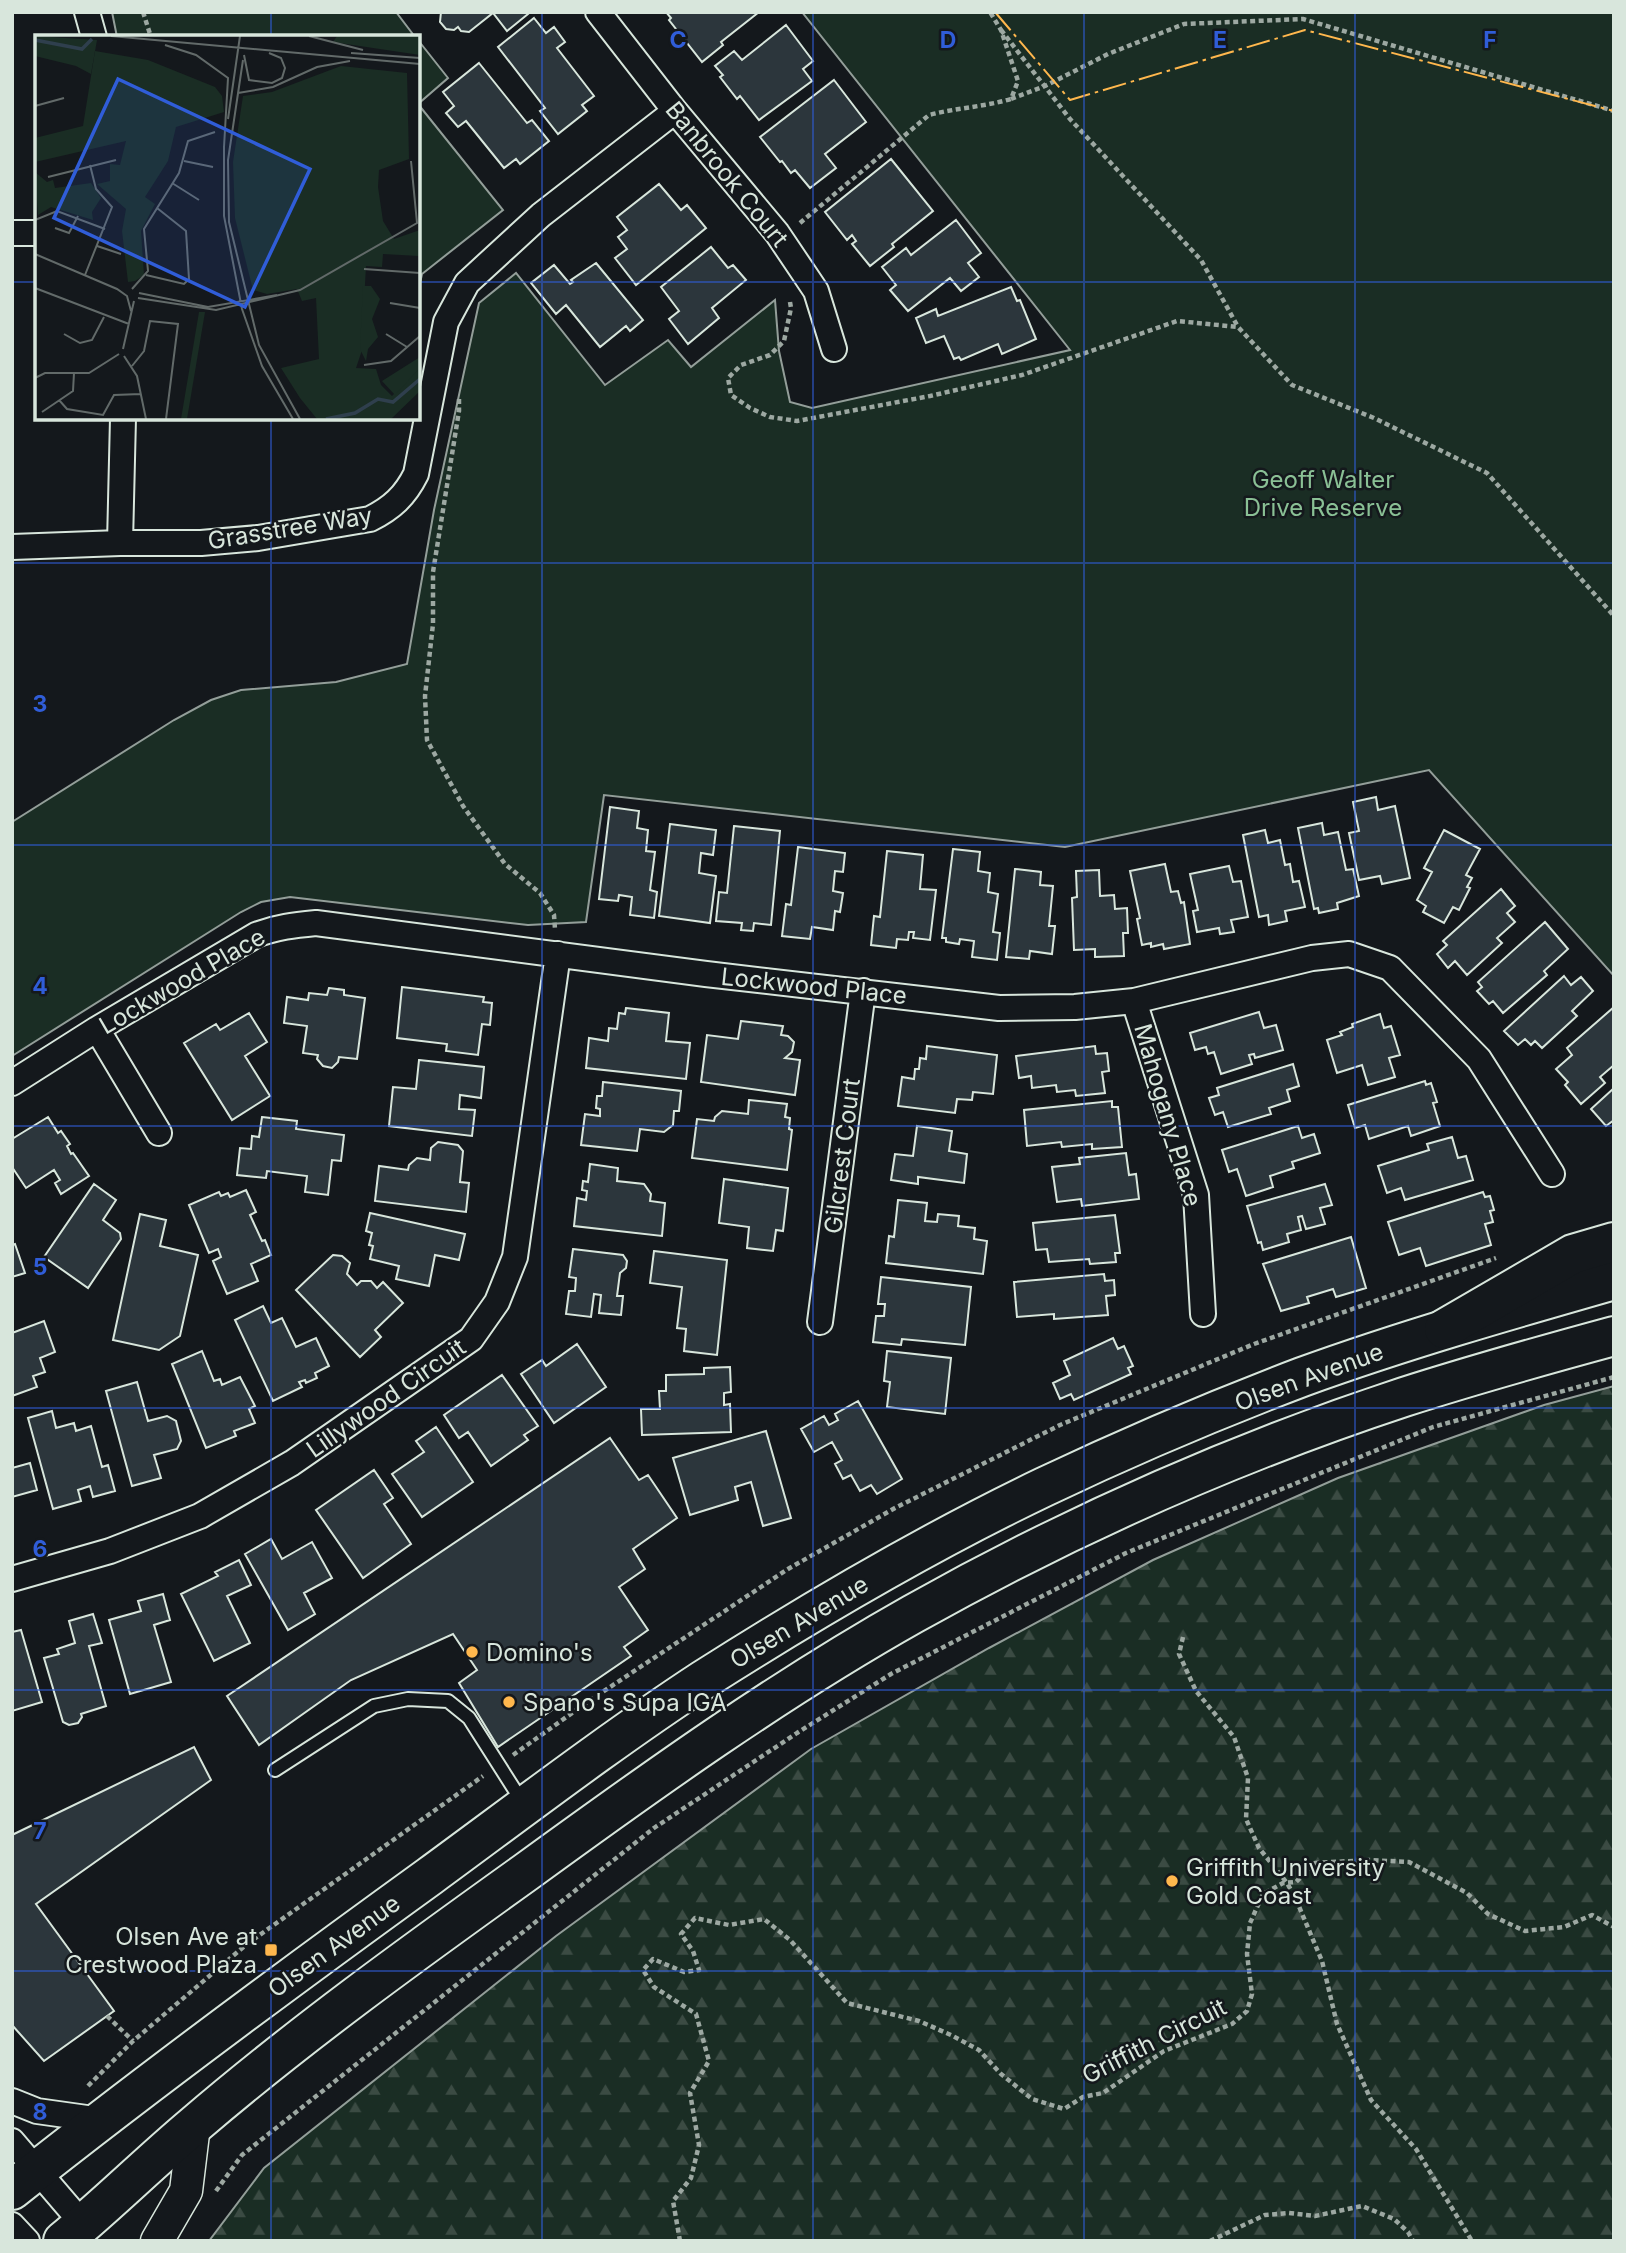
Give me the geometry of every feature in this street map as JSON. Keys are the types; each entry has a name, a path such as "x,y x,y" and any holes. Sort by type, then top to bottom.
{"main road":[{"path":"1444,1329 1573,1254 1614,1242"},
{"name":"Olsen Avenue","path":"24,2180 525,1806 701,1682 863,1583 1044,1487 1212,1412 1444,1329 1614,1280"},
{"name":"Olsen Avenue","path":"81,2235 194,2125 363,1989 636,1792 745,1717 914,1614 1086,1525 1249,1454 1403,1398 1614,1336"}],"street":[{"path":"87,12 93,35"},
{"name":"Banbrook Court","path":"598,12 675,111 781,239 816,290 834,349"},
{"name":"Grasstree Way","path":"12,547 201,543 258,538 370,519 400,500 410,488 416,474 446,322 467,283 541,215 675,111"},
{"path":"12,233 35,233"},
{"path":"120,543 123,420"},
{"name":"Lockwood Place","path":"12,1083 256,935 272,928 292,925 316,923 706,974 863,990 999,1008 1134,1001 1312,958 1349,954 1390,968 1479,1059 1552,1174"},
{"name":"Lillywood Circuit","path":"12,1579 110,1551 200,1516 292,1463 471,1339 497,1302 515,1257 558,954"},
{"name":"Gilcrest Court","path":"820,1322 863,990"},
{"name":"Mahogany Place","path":"1134,1001 1196,1195 1203,1314"},
{"path":"97,1029 159,1133"},
{"path":"12,2101 37,2111 101,2120"},
{"path":"157,2241 186,2191 194,2125"},
{"path":"12,2141 24,2180 81,2235"},
{"path":"12,2225 27,2241"}],"lane":[{"path":"275,1770 374,1706 408,1699 448,1701 469,1718 525,1806"}],"path":[{"path":"143,12 149,35"},
{"path":"990,12 1070,119 1201,260 1238,327 1292,385 1374,418 1488,473 1614,617"},
{"path":"781,239 929,115 1011,99 1045,86 1108,54 1184,24 1303,19 1614,111"},
{"path":"1001,30 1018,81 1011,99"},
{"path":"789,296 791,308 783,341 770,355 741,365 728,378 731,395 750,408 770,417 797,421 930,396 1022,375 1177,321 1238,327"},
{"path":"459,397 433,572 433,624 425,696 427,740 463,806 505,864 540,893 554,915 558,954"},
{"path":"209,2200 242,2155 654,1828 891,1674 1126,1553 1433,1427 1614,1377"},
{"path":"1183,1637 1178,1654 1196,1691 1234,1737 1248,1778 1246,1819 1259,1848 1287,1883 1322,1961 1337,2024 1371,2100 1416,2150 1472,2241"},
{"name":"Griffith Circuit","path":"680,2241 673,2201 691,2178 699,2145 690,2093 709,2061 696,2014 654,1987 643,1970 653,1959 684,1972 699,1970 693,1951 681,1934 695,1918 729,1925 764,1919 790,1940 847,2003 919,2021 951,2035 979,2050 1001,2074 1032,2099 1065,2109 1083,2097 1103,2093 1164,2051 1232,2024 1247,2011 1252,1994 1247,1954 1250,1923 1263,1894 1287,1883 1296,1882 1315,1863 1368,1860 1409,1862 1468,1894 1488,1914 1525,1931 1564,1927 1592,1915 1614,1927"},
{"path":"107,2016 133,2041"},
{"path":"1210,2241 1265,2215 1289,2213 1315,2216 1362,2206 1394,2219 1413,2241"}],"green space":[{"path":"112,12 396,12 413,35 117,35"},
{"name":"Geoff Walter Drive Reserve","path":"802,12 1614,12 1614,976 1429,770 1065,847 604,795 586,922 528,925 290,897 261,902 12,1056 12,822 174,720 211,700 241,690 336,682 407,664 434,510 479,303 516,273 605,385 668,340 691,367 775,300 779,351 790,402 812,408 1070,350"},
{"path":"420,43 448,78 420,102"},
{"path":"420,106 503,210 422,274 420,284"},
{"name":"Griffith University Gold Coast","path":"1614,1386 1614,2241 209,2241 264,2168 556,1936 811,1749 989,1648 1153,1560 1338,1478 1544,1405"}],"building":[{"path":"441,12 527,12 528,14 507,31 493,13 469,32 461,31 458,27 454,30 446,29 440,22"},
{"path":"666,12 759,12 721,42 723,45 702,62 669,20 671,18"},
{"path":"534,18 546,33 554,27 565,42 557,48 594,96 582,105 587,111 558,134 540,111 545,108 498,47"},
{"path":"786,25 813,61 803,69 812,81 759,120 740,96 737,99 715,66 734,51 742,60"},
{"path":"479,63 527,123 532,120 549,141 520,164 516,159 504,168 466,121 458,127 446,113 454,106 443,92"},
{"path":"834,80 866,122 825,154 836,168 810,188 795,170 791,173 782,161 780,162 760,137"},
{"path":"891,159 933,211 892,244 894,247 870,266 852,244 856,241 852,235 847,240 825,212"},
{"path":"659,184 681,210 687,205 706,228 636,285 615,258 627,249 618,237 627,230 617,217"},
{"path":"956,220 981,253 968,263 979,277 961,291 950,278 908,311 890,290 896,285 882,267 906,248 911,255"},
{"path":"711,247 728,268 733,265 746,280 712,308 719,318 688,344 669,319 679,311 661,287"},
{"path":"596,263 643,320 630,331 626,326 600,347 566,305 556,314 531,283 554,265 570,284 573,282 571,280"},
{"path":"1011,287 1017,301 1020,300 1036,339 1002,354 998,344 961,360 959,357 954,359 944,336 926,343 916,318 936,309 938,316"},
{"path":"1376,797 1378,810 1395,806 1410,878 1382,884 1380,876 1359,880 1349,833 1359,831 1353,802"},
{"path":"610,807 639,811 637,828 648,830 646,851 655,852 650,890 657,892 654,918 630,915 632,897 619,895 618,901 599,899"},
{"path":"1322,823 1324,835 1338,832 1346,870 1353,869 1359,896 1337,903 1338,909 1319,913 1318,908 1314,909 1298,828"},
{"path":"670,824 716,830 713,855 701,853 699,873 716,876 710,923 659,916"},
{"path":"734,826 780,831 771,925 754,923 753,931 741,930 742,923 716,921 719,892 727,893"},
{"path":"1265,830 1268,843 1280,840 1285,865 1290,864 1293,882 1299,881 1305,907 1285,911 1287,921 1269,925 1268,915 1259,917 1243,835"},
{"path":"1444,830 1480,849 1466,875 1472,878 1467,887 1470,888 1459,910 1453,907 1444,923 1423,912 1426,906 1417,900 1432,872 1424,868"},
{"path":"798,847 845,853 843,872 835,871 833,891 843,893 840,912 835,911 833,930 812,927 810,939 782,936 786,904 791,905"},
{"path":"953,849 980,852 978,871 990,873 988,892 998,894 993,932 1000,933 997,960 972,957 974,941 960,939 959,944 946,942 946,938 942,938"},
{"path":"887,851 923,855 920,889 936,890 930,940 913,938 914,932 909,932 908,940 897,939 896,948 871,945 874,916 880,917"},
{"path":"1165,864 1171,892 1178,891 1181,903 1184,902 1190,944 1164,949 1163,944 1151,947 1151,943 1142,945 1137,919 1140,918 1130,871"},
{"path":"1229,866 1233,882 1241,881 1248,917 1231,920 1234,932 1220,934 1219,928 1197,932 1193,911 1198,910 1190,874"},
{"path":"1015,869 1041,872 1040,885 1053,886 1049,926 1055,926 1052,954 1030,951 1029,959 1006,957"},
{"path":"1099,870 1100,896 1114,895 1115,909 1127,908 1128,933 1123,933 1124,956 1095,957 1095,949 1074,950 1072,898 1077,897 1076,871"},
{"path":"1501,889 1515,906 1507,913 1515,922 1497,938 1502,943 1467,975 1455,961 1448,968 1437,954 1447,945 1443,941"},
{"path":"1545,922 1568,949 1544,971 1547,975 1503,1013 1493,1001 1489,1004 1477,991 1482,987 1478,982"},
{"path":"1564,976 1571,985 1581,977 1593,991 1572,1011 1577,1016 1542,1048 1535,1041 1531,1045 1525,1039 1518,1045 1504,1031"},
{"path":"402,987 484,997 483,1002 492,1003 490,1025 482,1024 478,1055 446,1051 447,1044 397,1038"},
{"path":"329,988 344,990 344,995 365,998 357,1059 339,1057 332,1068 323,1066 317,1059 318,1055 303,1053 307,1026 284,1023 287,997 308,1000 309,993 327,995"},
{"path":"1614,1007 1614,1065 1600,1077 1605,1083 1581,1104 1565,1085 1568,1082 1556,1069 1572,1055 1567,1048"},
{"path":"626,1008 669,1013 666,1041 690,1043 686,1079 586,1068 589,1038 608,1041 609,1028 617,1029 619,1013 625,1014"},
{"path":"1259,1012 1264,1028 1276,1025 1283,1050 1255,1058 1254,1054 1249,1055 1252,1064 1221,1074 1214,1052 1208,1054 1206,1047 1195,1050 1190,1033"},
{"path":"249,1013 267,1042 245,1056 270,1096 232,1120 184,1043 216,1024 220,1030"},
{"path":"1380,1014 1384,1028 1391,1026 1400,1055 1389,1058 1395,1077 1368,1085 1362,1065 1337,1073 1327,1040 1342,1035 1340,1032 1353,1027 1352,1024"},
{"path":"741,1021 783,1026 781,1035 788,1036 794,1042 792,1052 785,1058 800,1060 795,1095 701,1082 707,1035 738,1039"},
{"path":"927,1046 997,1055 993,1094 973,1092 972,1100 957,1099 955,1113 898,1106 902,1077 914,1079 920,1058 926,1059"},
{"path":"1095,1046 1096,1054 1107,1053 1109,1071 1102,1072 1105,1093 1076,1096 1075,1090 1057,1092 1056,1085 1032,1088 1031,1076 1019,1078 1016,1056"},
{"path":"419,1060 484,1067 481,1098 460,1095 459,1109 475,1110 472,1136 389,1126 393,1087 416,1089"},
{"path":"1293,1064 1299,1086 1287,1090 1290,1101 1269,1108 1271,1114 1228,1127 1223,1112 1215,1115 1209,1098 1219,1095 1217,1088"},
{"path":"1425,1081 1426,1085 1431,1083 1437,1102 1433,1103 1440,1126 1411,1136 1408,1126 1369,1139 1365,1125 1355,1128 1348,1105"},
{"path":"603,1082 681,1091 679,1111 674,1111 673,1125 664,1132 640,1129 637,1151 581,1145 585,1114 600,1116 600,1109 596,1108 597,1096 602,1096"},
{"path":"1614,1088 1614,1120 1606,1126 1591,1109"},
{"path":"749,1100 787,1104 785,1117 790,1118 789,1129 792,1130 787,1170 692,1158 697,1119 714,1121 722,1111 748,1114"},
{"path":"1112,1101 1112,1107 1118,1107 1122,1147 1092,1149 1092,1144 1062,1147 1061,1142 1027,1146 1024,1110"},
{"path":"48,1117 58,1133 61,1131 70,1144 67,1146 71,1154 73,1153 89,1176 61,1194 55,1183 60,1180 54,1170 26,1188 12,1167 12,1139"},
{"path":"262,1117 297,1121 296,1129 344,1135 341,1161 332,1160 328,1195 305,1192 307,1176 267,1171 266,1178 237,1175 240,1148 251,1149 252,1136 259,1137"},
{"path":"917,1126 952,1131 949,1151 967,1154 964,1183 918,1177 918,1184 891,1180 895,1154 913,1156"},
{"path":"1298,1126 1302,1138 1314,1134 1320,1153 1292,1162 1294,1168 1270,1176 1273,1187 1246,1196 1237,1169 1229,1172 1222,1150"},
{"path":"1452,1137 1458,1158 1466,1156 1473,1180 1405,1200 1401,1188 1387,1193 1378,1166 1429,1150 1427,1144"},
{"path":"438,1142 458,1145 463,1151 460,1182 469,1183 466,1212 375,1201 379,1166 408,1170 409,1165 417,1158 430,1160 431,1148"},
{"path":"1126,1153 1129,1175 1136,1174 1139,1199 1082,1206 1081,1199 1057,1202 1052,1167 1080,1164 1079,1158"},
{"path":"590,1164 618,1168 617,1181 644,1184 651,1194 650,1201 665,1203 662,1236 574,1226 577,1198 586,1200 587,1191 582,1190 583,1181 588,1182"},
{"path":"724,1179 788,1188 783,1231 776,1230 773,1251 747,1248 749,1227 719,1223"},
{"path":"94,1184 116,1200 103,1220 120,1233 121,1239 88,1288 44,1257"},
{"path":"1325,1184 1332,1205 1320,1208 1325,1224 1306,1229 1302,1216 1298,1217 1301,1230 1287,1234 1289,1242 1263,1250 1261,1242 1258,1243 1247,1206"},
{"path":"246,1190 256,1212 250,1215 271,1255 251,1264 258,1281 227,1294 213,1261 221,1257 218,1249 209,1253 189,1205 219,1192 221,1196 228,1193 230,1197"},
{"path":"1483,1192 1485,1197 1490,1196 1494,1210 1490,1211 1493,1222 1485,1224 1491,1245 1426,1266 1420,1248 1399,1255 1388,1222"},
{"path":"898,1200 927,1203 925,1221 937,1222 938,1214 959,1216 958,1226 975,1228 974,1239 987,1241 983,1274 886,1263 889,1236 894,1237"},
{"path":"370,1213 465,1234 459,1260 435,1255 429,1286 396,1279 399,1266 370,1259 372,1233 366,1231"},
{"path":"140,1214 166,1220 160,1246 198,1255 180,1336 159,1350 113,1340"},
{"path":"1115,1215 1120,1253 1115,1253 1116,1262 1090,1264 1089,1259 1049,1262 1047,1249 1036,1250 1033,1223"},
{"path":"1351,1237 1366,1288 1336,1297 1333,1289 1307,1297 1309,1303 1281,1311 1263,1264"},
{"path":"15,1244 25,1273 12,1277 12,1245"},
{"path":"573,1249 623,1255 627,1261 626,1268 620,1273 617,1296 623,1296 621,1315 599,1313 601,1295 594,1294 591,1317 566,1314 569,1291 575,1291 576,1278 569,1277"},
{"path":"654,1251 727,1260 717,1355 684,1351 686,1329 677,1328 682,1287 650,1283"},
{"path":"333,1255 342,1256 350,1263 347,1274 357,1285 361,1281 371,1281 377,1288 383,1282 403,1303 375,1330 381,1337 360,1357 296,1290"},
{"path":"1104,1274 1105,1281 1114,1280 1115,1295 1106,1296 1108,1315 1054,1319 1054,1314 1017,1317 1014,1282"},
{"path":"881,1277 971,1287 965,1345 902,1339 901,1345 873,1342 876,1316 884,1316 885,1304 878,1304"},
{"path":"263,1306 271,1323 282,1318 296,1347 316,1338 329,1366 315,1373 317,1378 306,1383 305,1380 299,1382 302,1387 273,1401 235,1320"},
{"path":"44,1321 55,1352 40,1358 45,1372 33,1376 37,1387 12,1396 12,1333"},
{"path":"1113,1338 1118,1349 1124,1346 1133,1366 1128,1368 1131,1374 1074,1400 1071,1394 1060,1399 1053,1383 1070,1375 1064,1361"},
{"path":"577,1344 606,1387 554,1423 521,1374 542,1360 546,1366"},
{"path":"202,1351 214,1381 220,1379 222,1385 240,1377 255,1406 249,1409 255,1423 234,1431 236,1436 206,1448 172,1364"},
{"path":"887,1351 951,1358 945,1414 887,1407 890,1382 884,1381"},
{"path":"730,1367 731,1392 724,1393 724,1405 730,1404 731,1432 642,1435 641,1409 660,1409 659,1391 666,1391 666,1375 704,1374 704,1368"},
{"path":"502,1375 538,1426 524,1435 528,1440 491,1466 468,1432 459,1438 444,1415"},
{"path":"137,1382 148,1421 167,1416 176,1421 181,1441 177,1449 154,1455 161,1478 132,1486 106,1391"},
{"path":"858,1401 902,1479 877,1494 871,1485 860,1491 851,1475 843,1479 835,1464 842,1460 832,1442 814,1452 801,1429 824,1416 829,1425 838,1420 835,1414"},
{"path":"52,1411 56,1428 74,1423 76,1431 91,1426 102,1467 108,1465 115,1491 93,1497 90,1486 78,1490 81,1501 53,1509 28,1418"},
{"path":"436,1427 473,1482 422,1517 392,1474 424,1452 416,1441"},
{"path":"766,1431 791,1518 763,1526 751,1482 735,1487 738,1500 690,1515 673,1458"},
{"path":"610,1438 639,1480 648,1475 677,1518 633,1549 645,1569 619,1587 648,1630 624,1647 631,1656 498,1747 459,1683 477,1670 453,1634 351,1680 259,1745 227,1696"},
{"path":"30,1463 37,1490 12,1497 12,1468"},
{"path":"374,1470 393,1498 384,1504 411,1544 363,1578 316,1510"},
{"path":"271,1539 282,1559 312,1542 332,1578 304,1593 315,1614 288,1630 245,1554"},
{"path":"239,1560 251,1585 227,1596 250,1643 214,1661 181,1594 218,1576 215,1572"},
{"path":"163,1594 170,1620 154,1625 171,1682 130,1694 109,1620 141,1611 138,1601"},
{"path":"93,1614 102,1643 89,1646 106,1706 81,1714 78,1723 69,1725 63,1722 44,1658 59,1654 57,1649 75,1643 69,1621"},
{"path":"21,1630 42,1702 12,1711 12,1632"},
{"path":"194,1747 211,1780 36,1904 114,2011 44,2061 12,2025 12,1835"}],"power":[{"path":"995,12 1070,100 1305,30 1614,111"}],"place":[{"name":"Domino's","path":"472,1652"},
{"name":"Spano's Supa IGA","path":"509,1702"},
{"name":"Griffith University Gold Coast","path":"1172,1881"},
{"name":"Olsen Ave at Crestwood Plaza","path":"271,1950"}]}
